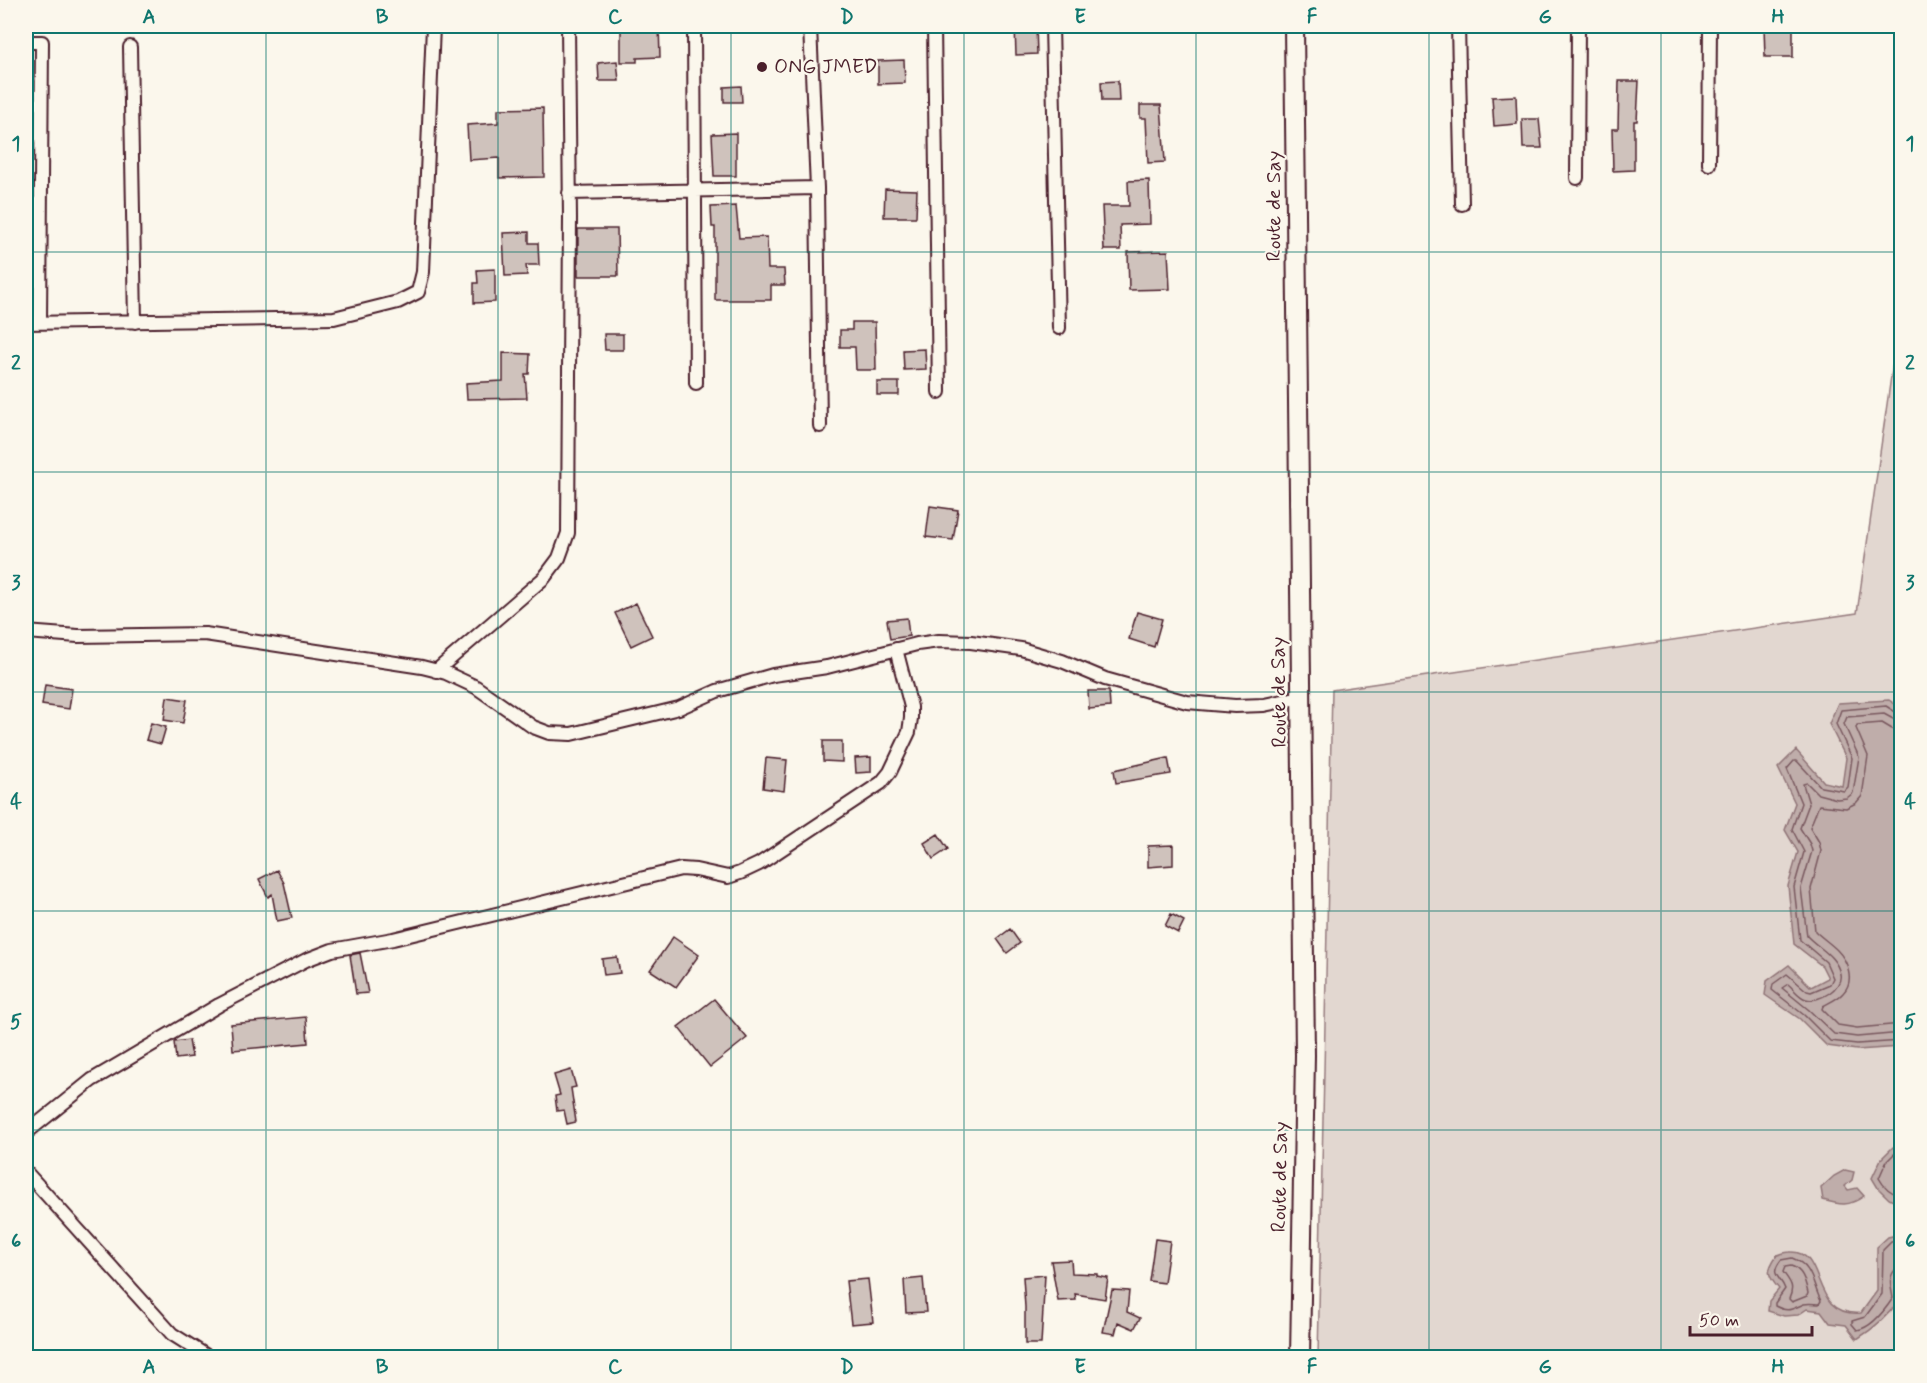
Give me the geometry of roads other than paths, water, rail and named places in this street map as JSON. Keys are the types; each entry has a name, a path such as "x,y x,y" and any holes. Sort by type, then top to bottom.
{"main road":[{"name":"Route de Say","path":"1294,26 1305,1055 1300,1358"}],"street":[{"path":"26,323 334,318 398,302 418,292 423,272 433,26"},
{"path":"436,670 544,578 559,558 568,533 568,26"},
{"path":"694,26 696,384"},
{"path":"810,26 817,188 820,426"},
{"path":"934,26 939,392"},
{"path":"1052,26 1059,328"},
{"path":"1458,26 1462,204"},
{"path":"1577,178 1578,26"},
{"path":"1709,164 1710,26"},
{"path":"26,42 42,42 40,323"},
{"path":"130,47 135,322"},
{"path":"569,193 817,188"},
{"path":"26,632 78,636 206,634 436,670 476,687 533,727 549,733 571,734 678,708 717,691 773,675 827,667 896,649 939,641 971,642 1021,649 1062,661 1105,679 1187,702 1235,706 1264,705 1302,697"},
{"path":"26,1133 92,1080 219,1005 306,960 332,950 393,939 681,869 728,877 759,864 881,783 890,772 909,732 911,718 911,707 896,649"},
{"path":"26,1172 172,1334 210,1358"}],"water":[{"path":"1889,700 1902,709 1901,1047 1857,1050 1827,1046 1800,1019 1765,995 1767,981 1789,965 1811,987 1828,978 1822,966 1794,944 1788,886 1798,852 1785,830 1795,803 1778,768 1796,750 1824,782 1842,786 1846,758 1829,724 1838,703"},
{"path":"1893,1147 1901,1149 1901,1205 1889,1199 1872,1178 1881,1159"},
{"path":"1845,1170 1854,1172 1852,1180 1845,1186 1848,1190 1857,1188 1864,1196 1854,1202 1844,1204 1823,1200 1821,1188"},
{"path":"1901,1234 1901,1267 1895,1282 1900,1299 1881,1321 1857,1339 1846,1325 1830,1323 1821,1311 1807,1309 1798,1315 1784,1316 1768,1311 1769,1301 1779,1289 1769,1273 1771,1265 1777,1255 1790,1252 1802,1254 1810,1261 1825,1295 1833,1305 1844,1311 1861,1313 1877,1291 1877,1247 1888,1237"}],"place":[{"name":"ONG JMED","path":"762,67"}]}
